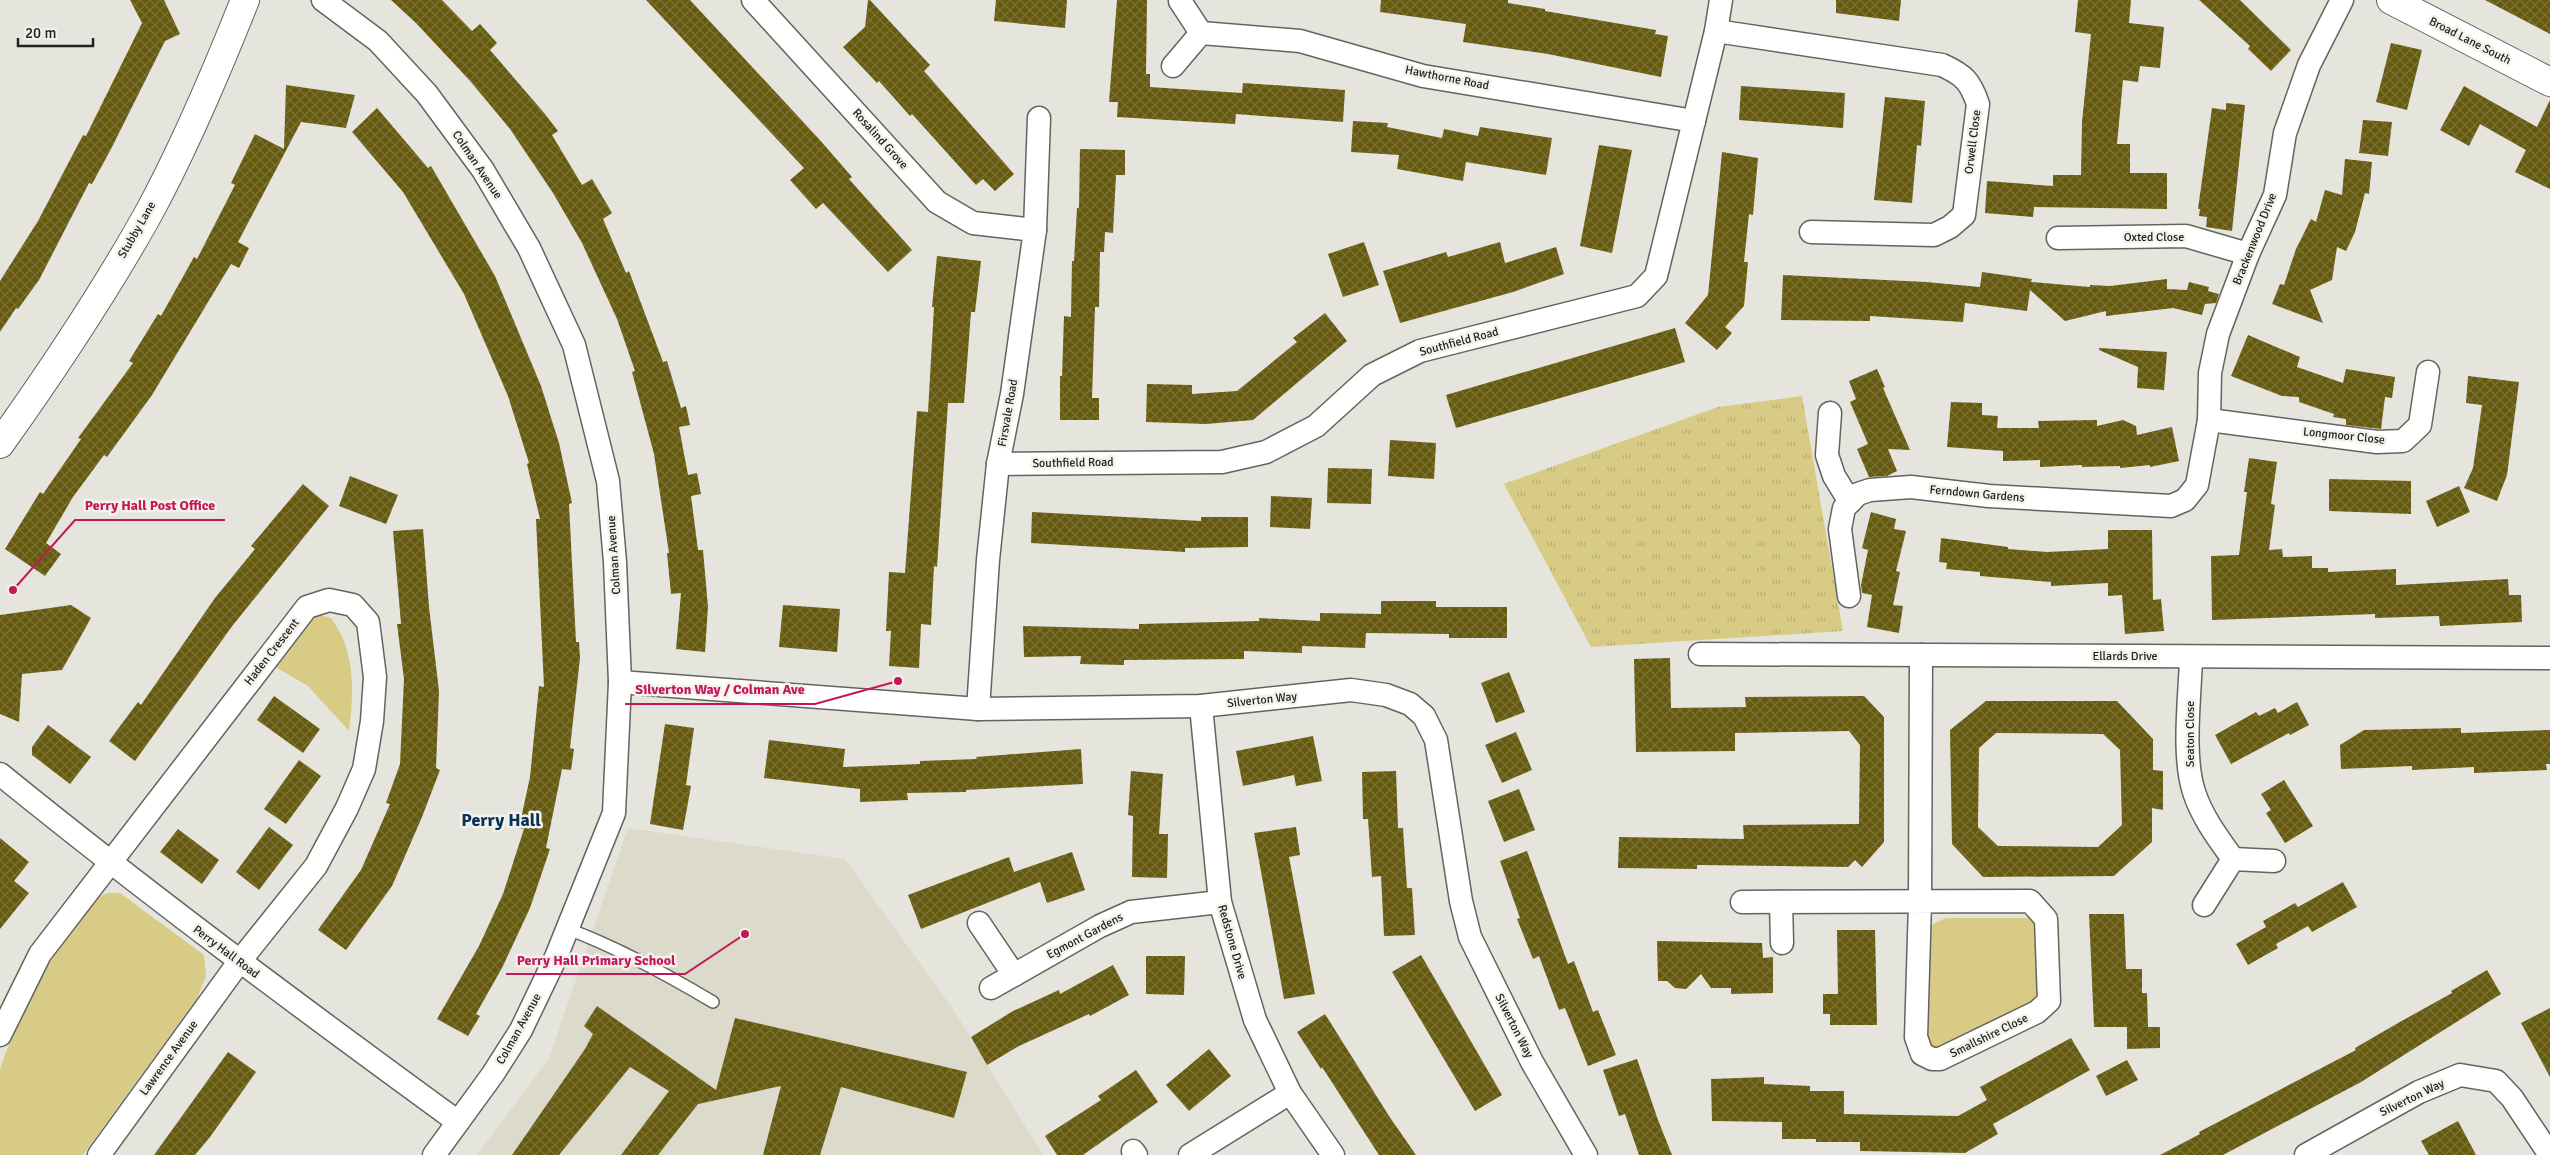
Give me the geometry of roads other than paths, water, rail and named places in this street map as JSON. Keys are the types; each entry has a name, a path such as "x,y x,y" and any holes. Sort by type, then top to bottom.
{"street":[{"name":"Stubby Lane","path":"0,444 62,357 147,217 216,74 246,0"},
{"name":"Colman Avenue","path":"324,0 378,41 427,94 483,170 529,248 574,345 608,481 615,562 620,682 614,813 568,929 521,1030 493,1074 434,1155"},
{"name":"Rosalind Grove","path":"753,0 937,202 973,223 1035,230"},
{"name":"Southfield Road","path":"998,464 1222,462 1266,452 1316,426 1372,375 1420,351 1637,296 1656,276 1722,0"},
{"name":"Brackenwood Drive","path":"2197,485 2209,420 2210,373 2218,334 2248,254 2275,194 2286,133 2309,65 2342,0"},
{"name":"Broad Lane South","path":"2390,0 2550,82"},
{"path":"1173,66 1201,33 1180,1"},
{"name":"Orwell Close","path":"1716,31 1942,65 1961,73 1972,87 1978,104 1964,215 1950,226 1934,234 1811,232"},
{"name":"Hawthorne Road","path":"1201,33 1300,41 1423,76 1694,121"},
{"name":"Firsvale Road","path":"978,709 988,560 998,464 1012,394 1035,230 1039,118"},
{"name":"Oxted Close","path":"2058,238 2186,236 2248,254"},
{"name":"Longmoor Close","path":"2209,420 2377,442 2403,441 2420,425 2428,372"},
{"path":"1830,413 1828,455 1834,476 1850,502 1844,508 1840,529 1849,596"},
{"name":"Ferndown Gardens","path":"1850,502 1858,494 1870,490 1911,487 1989,496 2171,506 2186,500 2197,485"},
{"name":"Haden Crescent","path":"109,862 307,608 329,600 353,605 368,622 375,677 372,721 364,769 347,808 316,866 239,962"},
{"name":"Ellards Drive","path":"1700,654 2550,658"},
{"name":"Smallshire Close","path":"1742,902 1920,903 2030,901 2046,919 2049,1001 2037,1012 1940,1059 1932,1059 1922,1054 1916,1037 1920,903 1920,655"},
{"name":"Seaton Close","path":"2191,657 2188,760 2194,792 2206,820 2233,859"},
{"name":"Silverton Way","path":"620,682 978,709 1202,706 1351,690 1386,695 1410,704 1424,716 1436,740 1461,900 1470,937 1532,1062 1586,1155"},
{"name":"Redstone Drive","path":"1202,706 1220,902 1254,1020 1290,1093 1333,1155"},
{"name":"Perry Hall Road","path":"0,774 109,862 239,962 458,1122"},
{"path":"2204,905 2233,859 2274,861"},
{"path":"0,1035 40,954 109,862"},
{"name":"Egmont Gardens","path":"991,988 1100,926 1131,912 1220,902"},
{"path":"1781,902 1782,943"},
{"path":"979,923 1014,975"},
{"name":"Lawrence Avenue","path":"99,1155 239,962"},
{"name":"Silverton Way","path":"2306,1155 2419,1092 2460,1075 2496,1081 2512,1098 2550,1155"},
{"path":"1190,1155 1290,1093"}],"lane":[{"path":"568,929 603,942 660,971 713,1002"}],"place":[{"name":"Perry Hall Post Office","path":"13,590"},
{"name":"Silverton Way / Colman Ave","path":"898,681"},
{"name":"Perry Hall Primary School","path":"745,934"}],"district":[{"name":"Perry Hall","path":"501,820"}]}
